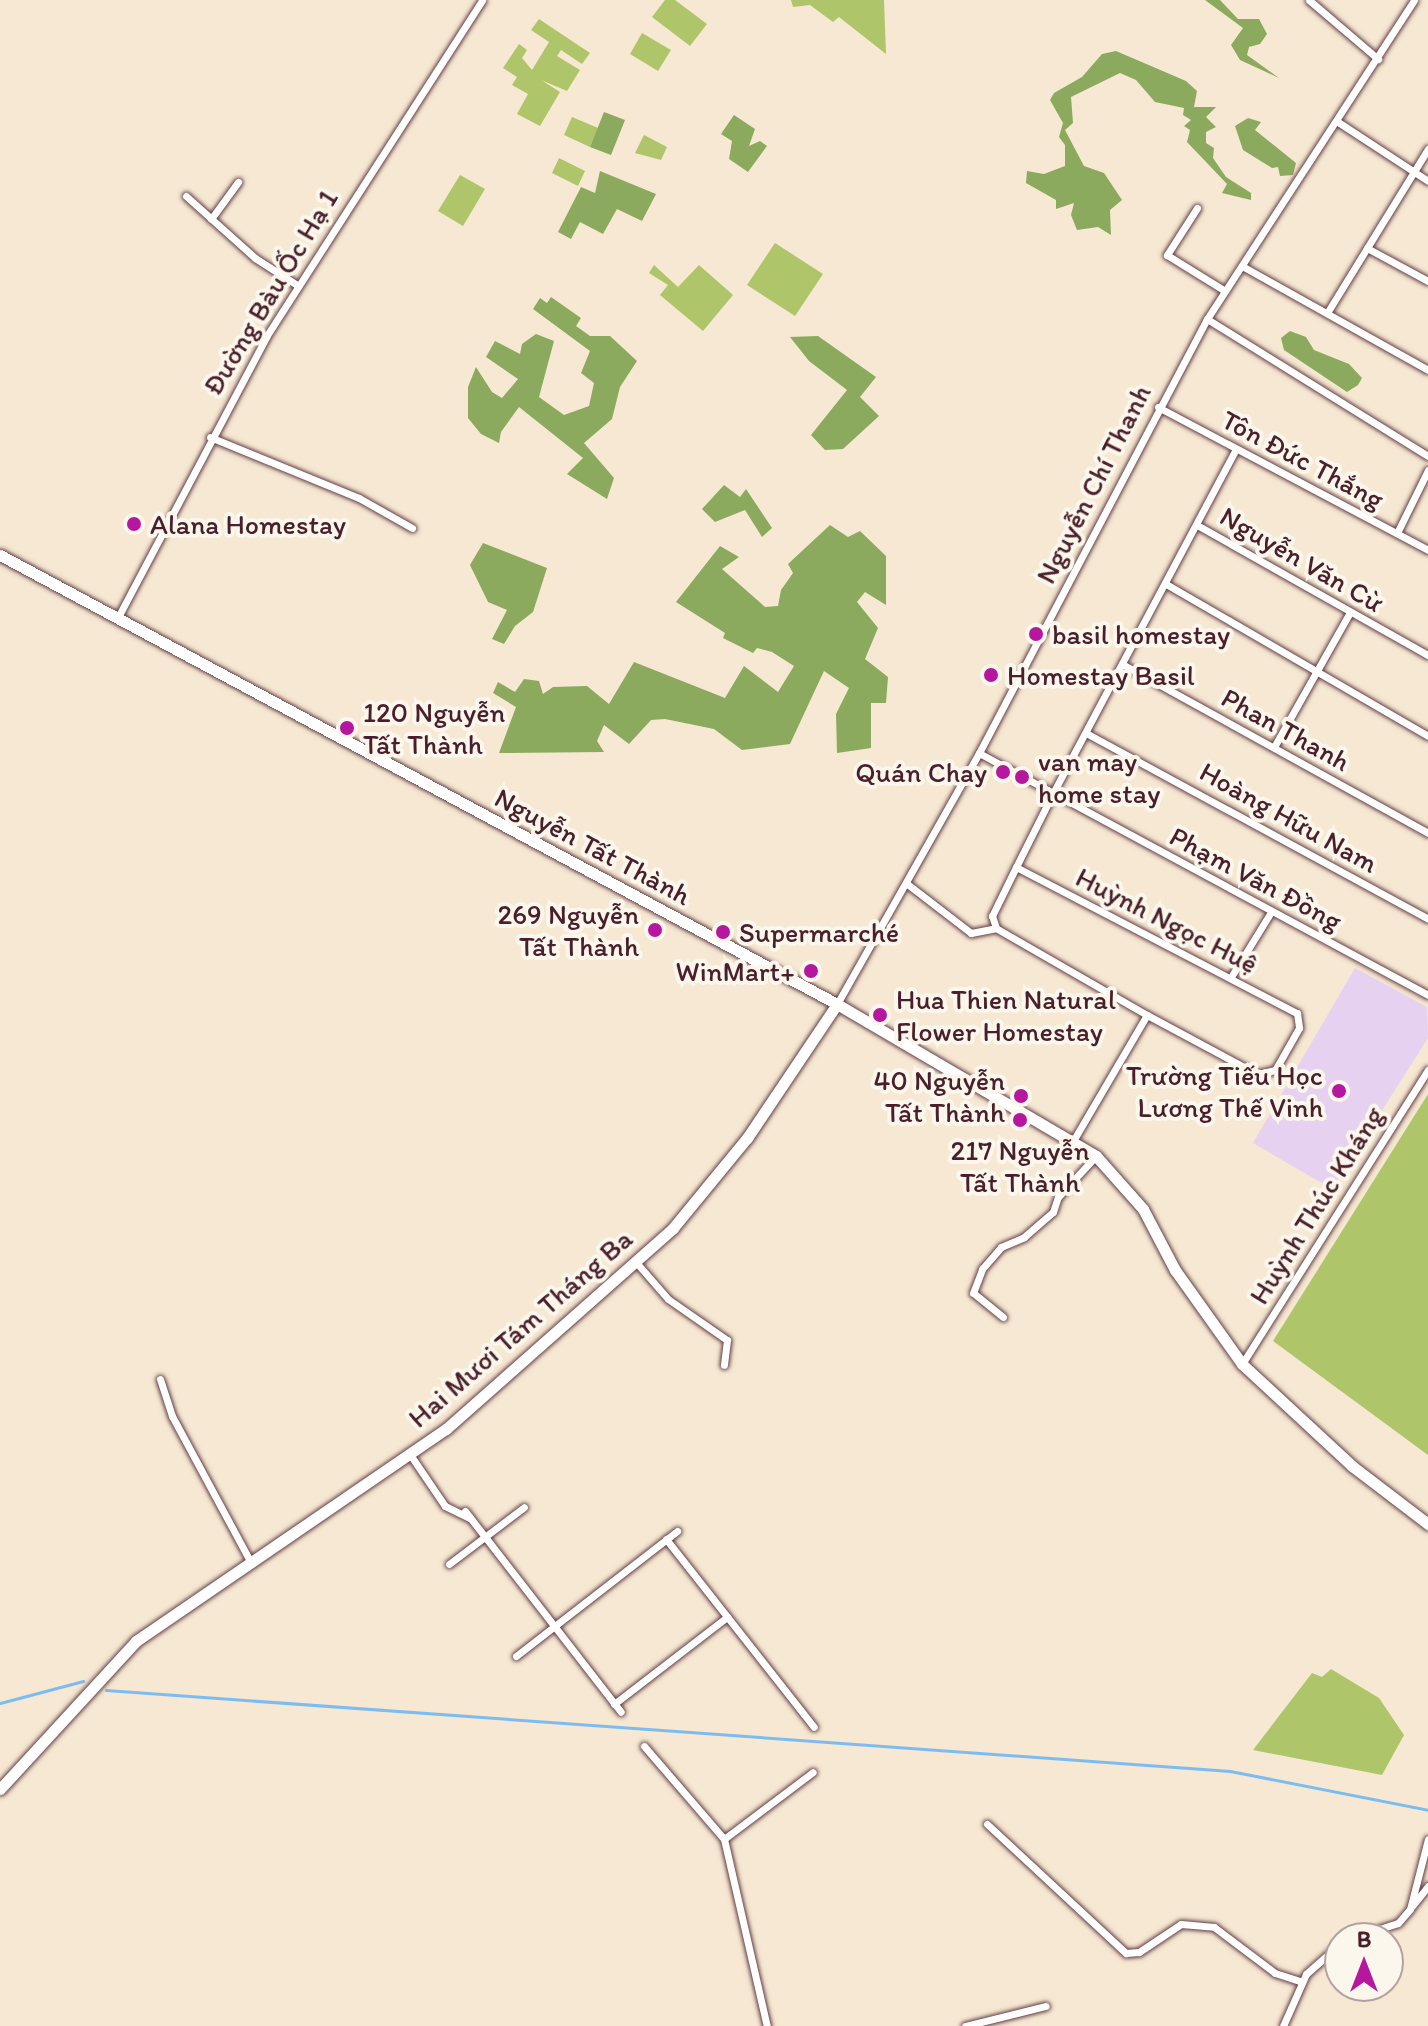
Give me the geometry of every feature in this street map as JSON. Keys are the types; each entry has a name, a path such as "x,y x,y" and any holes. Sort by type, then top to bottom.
{"main road":[{"name":"Nguyễn Tất Thành","path":"0,555 837,1004 1096,1156 1143,1209 1175,1270 1242,1364 1352,1466 1428,1524"},
{"name":"Hai Mươi Tám Tháng Ba","path":"0,1789 136,1641 249,1559 446,1429 635,1261 710,1188 837,1004"}],"street":[{"name":"Đường Bàu Ốc Hạ 1","path":"117,619 210,437 297,285 482,0"},
{"path":"1309,0 1378,59"},
{"name":"Nguyễn Chí Thanh","path":"837,1004 979,753 1158,407 1207,319 1338,122 1414,0"},
{"path":"1338,122 1428,181"},
{"path":"1327,313 1428,149"},
{"path":"211,219 238,182"},
{"path":"186,196 297,285"},
{"path":"1197,208 1167,255 1225,291"},
{"path":"1367,248 1428,281"},
{"path":"1242,266 1428,370"},
{"path":"1207,319 1428,456"},
{"name":"Tôn Đức Thắng","path":"1158,407 1428,550"},
{"path":"210,437 359,498 412,528"},
{"path":"1073,1141 1147,1015 996,928 992,916 1053,793 1236,449"},
{"path":"1397,533 1428,470"},
{"name":"Nguyễn Văn Cừ","path":"1197,525 1428,655"},
{"path":"1166,584 1428,736"},
{"path":"1274,747 1350,612"},
{"name":"Phan Thanh","path":"1122,664 1426,831"},
{"name":"Hoàng Hữu Nam","path":"1086,733 1428,919"},
{"name":"Phạm Văn Đồng","path":"979,753 1428,995"},
{"path":"1426,831 1428,821"},
{"name":"Huỳnh Ngọc Huệ","path":"1016,867 1297,1013 1299,1028 1275,1070 1257,1074 1147,1015"},
{"path":"906,883 972,933 996,928"},
{"path":"1231,977 1271,912"},
{"name":"Huỳnh Thúc Kháng","path":"1242,1364 1428,1070"},
{"path":"1003,1317 972,1291 982,1269 1001,1247 1024,1237 1053,1212 1058,1197 1096,1156"},
{"path":"635,1261 668,1299 727,1340 724,1365"},
{"path":"160,1379 172,1416 249,1559"},
{"path":"409,1453 445,1506 468,1515 621,1712"},
{"path":"449,1564 524,1507"},
{"path":"516,1656 677,1531"},
{"path":"666,1539 814,1727"},
{"path":"614,1704 727,1617"},
{"path":"644,1746 724,1839 767,2026"},
{"path":"724,1839 813,1772"},
{"path":"987,1824 1126,1953 1134,1954 1190,1923 1218,1928 1245,1954 1280,1976 1302,1982"},
{"path":"1410,1909 1428,1839"},
{"path":"1399,1922 1428,1886"},
{"path":"1283,2026 1302,1982 1324,1955"},
{"path":"965,2026 1046,2006"}],"shaded area":[{"name":"Trường Tiếu Học Lương Thế Vinh","path":"1355,968 1427,1007 1428,1038 1332,1189 1253,1143"}],"green space":[{"path":"665,0 675,0 707,24 690,46 652,17"},
{"path":"791,0 884,0 886,54 839,17 833,22 810,5 793,7"},
{"path":"1205,0 1220,0 1238,19 1259,19 1267,34 1260,44 1249,47 1247,55 1279,78 1240,60 1231,45 1243,28"},
{"path":"539,19 590,53 582,64 561,50 557,56 580,70 567,91 541,80 560,92 540,126 517,114 528,94 512,85 517,77 503,68 519,44 527,50 522,58 532,70 549,42 531,30"},
{"path":"642,33 671,50 658,71 630,54"},
{"path":"1116,51 1186,81 1197,91 1194,107 1216,107 1206,117 1216,127 1206,132 1206,143 1214,148 1213,158 1226,177 1251,193 1251,200 1222,193 1227,184 1187,142 1190,130 1184,126 1191,120 1183,115 1184,108 1155,102 1136,80 1120,73 1071,97 1073,123 1065,130 1084,166 1104,173 1122,200 1110,210 1111,235 1098,227 1077,230 1071,215 1074,203 1056,209 1056,200 1026,183 1027,171 1044,174 1065,166 1065,145 1059,137 1063,123 1050,100 1054,93 1082,77 1102,54"},
{"path":"604,112 625,120 611,155 590,147"},
{"path":"734,115 755,129 749,146 760,141 767,146 748,172 729,159 732,141 721,134"},
{"path":"572,117 598,128 590,147 564,135"},
{"path":"1248,118 1261,122 1255,130 1296,163 1293,175 1280,176 1278,167 1272,168 1243,150 1235,126"},
{"path":"644,135 667,147 661,160 635,153"},
{"path":"559,158 585,171 578,186 552,173"},
{"path":"600,171 656,194 642,221 617,209 603,234 580,222 571,239 558,232 581,187 595,193"},
{"path":"460,175 485,189 463,226 438,211"},
{"path":"775,243 823,274 795,316 747,285"},
{"path":"654,265 678,287 699,265 733,295 703,331 660,295 668,285 649,273"},
{"path":"551,297 581,318 576,326 590,336 610,336 637,361 620,387 612,419 584,443 614,478 607,499 567,474 583,458 519,407 501,432 499,443 481,434 468,418 468,387 476,367 492,392 502,398 518,379 486,357 495,341 520,354 522,344 536,334 554,341 539,397 564,415 589,406 594,383 581,373 590,351 533,309 540,298 547,303"},
{"path":"1290,331 1306,337 1314,350 1349,364 1362,378 1358,385 1347,392 1284,350 1281,338"},
{"path":"818,336 876,377 860,397 879,416 843,449 825,450 811,435 847,390 809,361 790,337"},
{"path":"724,485 740,497 746,489 772,528 762,537 745,510 715,522 702,509"},
{"path":"830,525 848,537 860,531 886,556 886,605 865,592 857,602 878,628 865,659 888,677 886,703 871,703 871,748 837,753 836,714 849,688 824,671 790,744 742,750 714,729 665,719 651,720 629,744 604,725 597,741 604,752 499,753 516,707 493,693 498,682 515,692 524,679 539,681 543,694 553,687 587,686 609,704 634,662 725,698 744,666 778,692 794,666 772,652 757,648 753,653 723,638 725,633 676,602 720,546 739,557 722,569 765,607 778,606 781,590 793,573 788,564"},
{"path":"483,543 547,568 533,612 515,626 504,644 492,639 507,610 488,602 470,565"},
{"path":"1428,1094 1428,1455 1273,1341"},
{"path":"1331,1669 1379,1698 1404,1735 1382,1775 1253,1750 1312,1673 1322,1677"}],"waterway":[{"path":"0,1703 83,1681"},
{"path":"106,1690 1230,1771 1428,1810"}],"place":[{"name":"Alana Homestay","path":"134,524"},
{"name":"basil homestay","path":"1036,634"},
{"name":"Homestay Basil","path":"991,675"},
{"name":"120 Nguyễn Tất Thành","path":"347,728"},
{"name":"Quán Chay","path":"1003,772"},
{"name":"van may home stay","path":"1022,777"},
{"name":"269 Nguyễn Tất Thành","path":"655,930"},
{"name":"Supermarché","path":"723,932"},
{"name":"WinMart+","path":"811,971"},
{"name":"Hua Thien Natural Flower Homestay","path":"880,1015"},
{"name":"Trường Tiếu Học Lương Thế Vinh","path":"1339,1091"},
{"name":"40 Nguyễn Tất Thành","path":"1021,1096"},
{"name":"217 Nguyễn Tất Thành","path":"1020,1120"}]}
